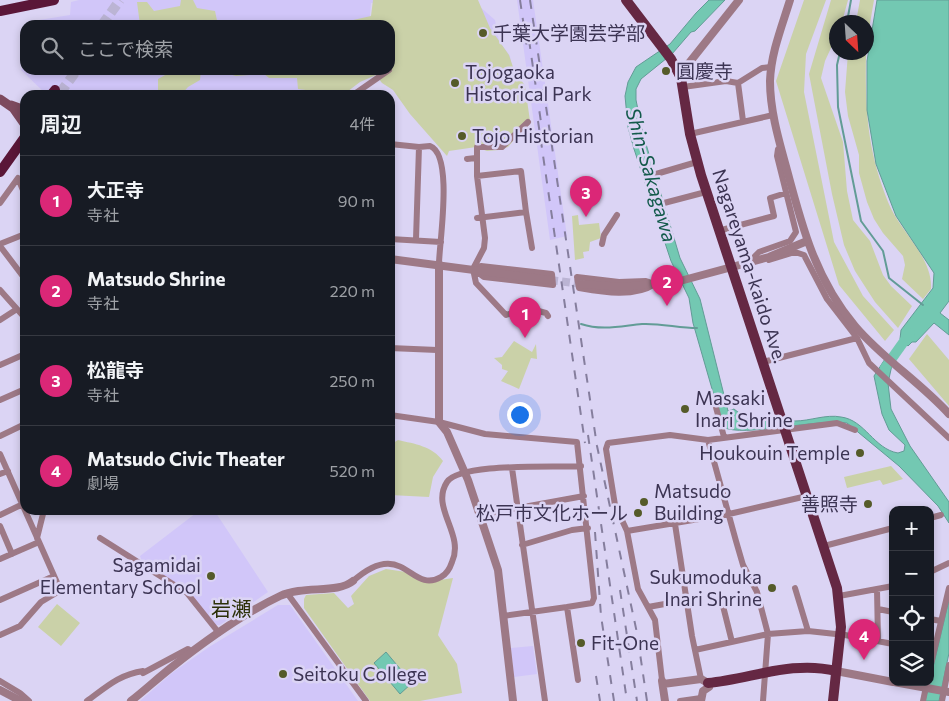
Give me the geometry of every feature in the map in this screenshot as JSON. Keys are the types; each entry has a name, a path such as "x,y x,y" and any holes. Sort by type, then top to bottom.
{"highway":[{"path":"0,11 33,2 54,0"},
{"path":"0,172 20,144"}],"main road":[{"name":"Nagareyama-kaido Ave.","path":"626,0 672,60 683,84 690,134 706,192 784,424 839,596 840,634 833,701"},
{"path":"2,100 20,108"},
{"path":"2,100 20,116"},
{"path":"706,683 808,668 836,672"}],"street":[{"path":"739,0 689,63 683,84 726,81 738,83 762,68 771,67"},
{"path":"790,0 771,67 773,115 807,241 834,297 854,324 870,343 910,376 949,414"},
{"path":"672,60 689,63"},
{"path":"360,90 381,75"},
{"path":"738,83 743,121"},
{"path":"690,134 773,115"},
{"path":"528,122 502,147 477,147 480,218 485,243 473,270 476,283 506,315 526,308 546,313 548,316"},
{"path":"395,145 435,147 442,163 443,237 439,264 439,422 447,432 464,472 498,570 513,701"},
{"path":"416,240 419,147"},
{"path":"754,258 758,252 790,241 796,232 777,156 778,149 781,148"},
{"path":"467,158 476,158"},
{"path":"656,174 697,162"},
{"path":"477,176 521,171 532,248"},
{"path":"0,203 18,178 20,183"},
{"path":"664,203 706,192"},
{"path":"718,231 774,216 770,198 786,193"},
{"path":"480,218 526,212"},
{"path":"602,244 604,235 617,215"},
{"path":"20,236 0,245 12,265 20,274"},
{"path":"395,239 441,242"},
{"path":"582,284 623,287 692,278 730,266 735,261 772,254 807,241"},
{"path":"754,258 764,262 795,252 804,255 830,304 856,338 869,363 949,438"},
{"path":"395,260 550,280"},
{"path":"481,266 552,274 553,285 484,277 473,270 481,266"},
{"path":"577,277 619,282 646,281 655,284 646,290 638,292 606,292 578,288 577,277"},
{"path":"0,290 20,312"},
{"path":"0,320 17,309"},
{"path":"763,362 856,338"},
{"path":"395,348 438,350"},
{"path":"0,365 20,356"},
{"path":"0,400 20,391"},
{"path":"714,400 724,436"},
{"path":"395,416 439,422 485,434 577,442 588,528 589,565 594,598 592,603 503,616"},
{"path":"665,701 655,620 635,579 627,531 615,506 606,449 608,444 670,435 708,440 784,424 837,423 855,430"},
{"path":"0,436 20,426"},
{"path":"708,440 743,565 757,592 768,634 763,701"},
{"path":"0,454 20,499"},
{"path":"131,701 219,633 287,593 308,588 338,588 353,581 379,564 390,562 424,580 435,580 446,573 454,559 456,547 455,536 443,506 442,495 452,477 478,469 581,466"},
{"path":"512,468 546,701"},
{"path":"0,474 8,471"},
{"path":"479,515 584,496"},
{"path":"627,531 729,514 807,496"},
{"path":"0,514 20,505"},
{"path":"0,635 20,626 44,598 56,593 59,587 27,515"},
{"path":"38,540 43,515"},
{"path":"934,517 941,515"},
{"path":"675,524 698,667 706,683 701,699 680,701"},
{"path":"0,526 12,554"},
{"path":"522,545 572,530 588,528"},
{"path":"824,546 889,529"},
{"path":"100,538 187,593 219,633"},
{"path":"0,559 38,540"},
{"path":"934,570 949,563"},
{"path":"0,600 54,576"},
{"path":"839,596 889,587"},
{"path":"795,588 808,631"},
{"path":"934,644 949,588"},
{"path":"878,589 878,641"},
{"path":"287,593 366,701"},
{"path":"721,598 732,642"},
{"path":"648,607 687,600"},
{"path":"567,607 578,680"},
{"path":"878,609 889,611"},
{"path":"934,620 941,621"},
{"path":"695,650 768,634 808,631 840,634 889,643"},
{"path":"87,701 111,682 133,672 143,672 188,649 192,652"},
{"path":"942,701 949,665"},
{"path":"836,672 889,681"},
{"path":"0,681 29,701"},
{"path":"662,682 706,683"},
{"path":"923,701 926,686 945,692"},
{"path":"0,690 21,701"}],"shaded area":[{"name":"千葉大学園芸学部","path":"79,0 477,0 479,6 495,20 499,41 510,56 512,67 478,57 459,8 371,3 369,20 39,20 70,15 71,2"},
{"path":"181,0 193,0 197,8 215,11 217,20 139,20 137,2 147,2 154,11 180,6"},
{"name":"Tojogaoka Historical Park","path":"373,0 478,0 490,28 509,55 513,67 525,86 530,121 508,147 487,151 476,147 449,151 447,156 410,114 395,90 382,83 376,75 395,75 395,20 353,20 371,16"},
{"path":"517,0 533,0 567,236 550,240"},
{"path":"804,0 826,0 806,54 804,92 834,242 863,296 894,330 885,341 839,285 776,81"},
{"path":"831,0 848,0 844,15 829,15 829,52 821,78 843,142 847,191 853,220 870,241 883,275 891,286 912,306 898,328 875,302 855,271 844,245 832,194 809,74"},
{"path":"860,0 874,0 871,15 857,15"},
{"path":"847,60 866,60 867,111 876,164 881,183 893,213 927,266 931,289 923,299 902,279 905,265 903,256 883,233 874,219 867,202 859,173 859,155 848,116 845,92"},
{"path":"26,75 316,75 317,79 309,90 57,90 53,87 51,90 42,90"},
{"path":"165,75 200,75 200,80 185,90 158,90 158,79"},
{"name":"Tojogaoka Historical Park","path":"265,75 376,75 360,82 350,90 298,89 297,78 269,78"},
{"path":"578,215 579,225 599,223 601,238 590,242 589,251 583,252 584,258 575,260 572,216"},
{"path":"927,334 949,360 949,406 909,359"},
{"path":"514,341 532,352 536,344 537,359 531,358 519,389 501,381 508,371 502,369 502,365 494,358 502,357"},
{"path":"398,440 417,444 434,452 443,461 433,477 429,497 395,495 395,442"},
{"path":"891,466 903,479 883,485 880,480 847,488 844,477"},
{"name":"Sagamidai Elementary School","path":"193,515 217,515 268,592 220,625 215,625 187,590 142,562 140,556"},
{"path":"386,569 406,572 427,582 453,578 438,635 457,664 462,693 420,701 370,701 304,608 306,595 334,593 348,608 354,604 351,596 369,576"},
{"path":"57,604 80,623 61,646 38,627"},
{"name":"Seitoku College","path":"278,605 290,605 358,701 140,701 172,673 209,647"},
{"path":"533,646 537,674 514,677 511,648"}],"water":[{"name":"Shin-Sakagawa","path":"709,0 725,0 695,31 691,32 672,54 641,79 636,89 636,100 643,134 680,258 700,299 728,411 734,409 750,418 776,416 795,421 830,416 841,417 857,423 882,446 898,453 904,451 905,445 889,430 882,414 874,376 885,359 892,365 888,383 891,409 910,446 949,502 949,523 938,506 899,466 847,423 818,423 747,430 733,430 723,427 693,323 689,298 671,261 634,149 628,127 625,96 628,82 636,67 670,44"},
{"path":"877,0 949,0 949,301 940,313 949,320 949,335 934,323 916,342 912,342 908,346 900,339 901,330 933,288 934,273 896,216 876,164 867,110 867,61 874,60 874,18"},
{"path":"949,600 949,653 939,701 925,701 929,686 934,686 934,663"},
{"path":"386,652 412,683 400,694 374,663"}],"waterway":[{"path":"848,15 851,0"},
{"path":"838,60 838,107 861,221 883,251 889,278 923,305"},
{"path":"581,324 604,328 642,324 697,328"},
{"path":"885,368 910,333"}],"tunnel":[{"path":"106,20 120,0"},
{"path":"62,90 73,75"},
{"path":"550,280 582,284"}],"railway":[{"path":"520,0 527,47"},
{"path":"530,0 597,446 637,633 647,701"},
{"path":"529,40 542,129"},
{"path":"538,121 585,443"},
{"path":"588,435 627,701"},
{"path":"595,532 601,616 614,701"},
{"path":"620,590 637,701"},
{"path":"596,676 600,701"}],"place":[{"name":"千葉大学園芸学部","path":"483,33"},
{"name":"圓慶寺","path":"666,71"},
{"name":"Tojogaoka Historical Park","path":"455,83"},
{"name":"Tojo Historian","path":"462,136"},
{"name":"松龍寺","path":"586,217"},
{"name":"Matsudo Shrine","path":"667,306"},
{"name":"大正寺","path":"525,338"},
{"name":"Massaki Inari Shrine","path":"685,409"},
{"name":"Houkouin Temple","path":"860,453"},
{"name":"Matsudo Building","path":"644,502"},
{"name":"善照寺","path":"868,504"},
{"name":"松戸市文化ホール","path":"638,513"},
{"name":"Sagamidai Elementary School","path":"211,576"},
{"name":"Sukumoduka Inari Shrine","path":"772,588"},
{"name":"Fit-One","path":"581,643"},
{"name":"Matsudo Civic Theater","path":"864,660"},
{"name":"Seitoku College","path":"283,674"}],"district":[{"name":"岩瀬","path":"231,609"}]}
